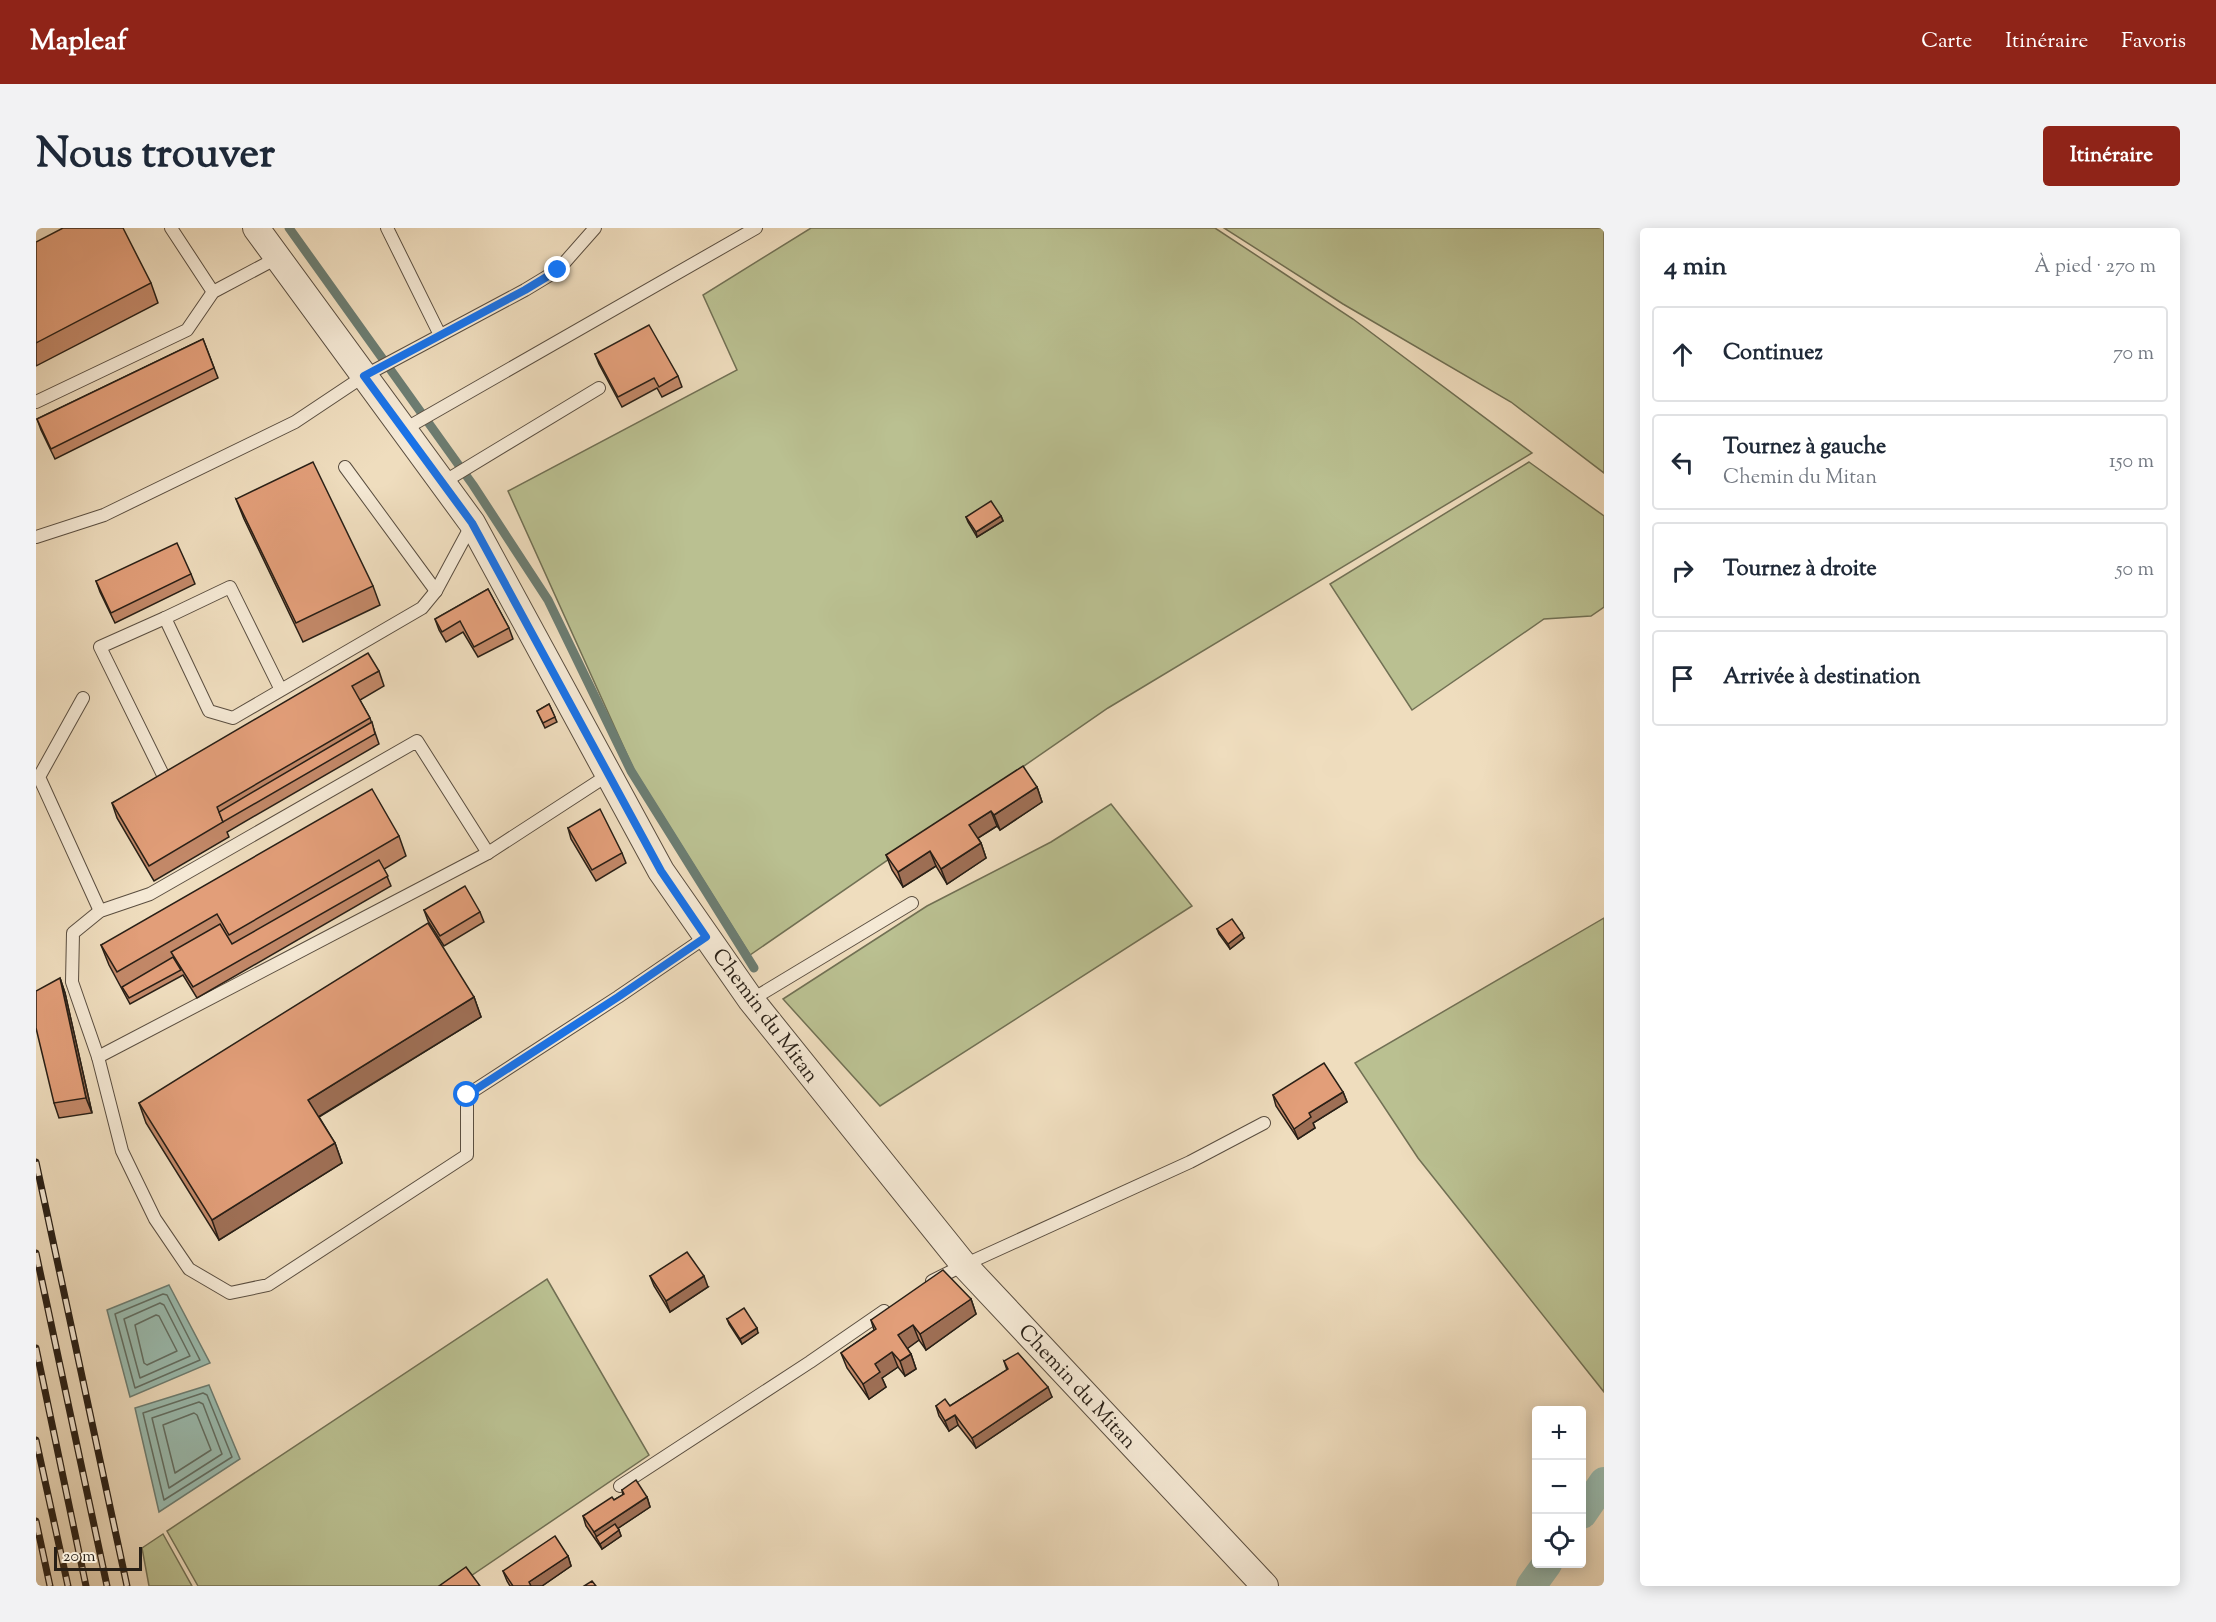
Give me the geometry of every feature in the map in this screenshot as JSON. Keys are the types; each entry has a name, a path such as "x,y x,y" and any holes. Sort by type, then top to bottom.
{"street":[{"name":"Chemin du Mitan","path":"260,229 278,258 472,523 661,871 751,1000 964,1265 1265,1586"}],"lane":[{"path":"171,228 213,292"},
{"path":"387,228 440,335"},
{"path":"36,537 104,514 295,422 364,376 558,270 595,228"},
{"path":"403,430 756,228"},
{"path":"36,402 187,330 213,292 278,258"},
{"path":"442,483 599,388"},
{"path":"345,467 436,591"},
{"path":"165,618 209,711 233,718 422,608 436,591 472,523"},
{"path":"167,783 100,647 230,587 281,690"},
{"path":"83,698 39,777 100,911"},
{"path":"488,853 417,741 150,894 100,911 73,933 72,982 98,1057 122,1151 155,1219 189,1269 230,1293 268,1285 467,1155 467,1095 706,937"},
{"path":"98,1057 488,853 608,775"},
{"path":"751,1000 912,903"},
{"path":"924,1285 1190,1162 1264,1123"},
{"path":"620,1486 895,1304"}],"green space":[{"path":"811,228 1215,228 1353,319 1532,453 1108,708 750,955 634,770 508,491 737,370 703,295"},
{"path":"1224,228 1604,228 1604,473 1511,402 1343,304"},
{"path":"1529,462 1604,516 1604,607 1591,616 1544,619 1412,710 1330,584"},
{"path":"1111,804 1192,906 880,1106 783,999 927,906 1051,842"},
{"path":"1604,918 1604,1392 1418,1158 1355,1063"},
{"path":"547,1279 649,1455 456,1586 198,1586 167,1531"},
{"path":"163,1534 192,1586 149,1586 142,1548"}],"water":[{"path":"169,1285 210,1363 130,1397 107,1310"},
{"path":"209,1385 240,1459 159,1512 135,1408"}],"building":[{"path":"63,228 123,228 151,283 36,343 36,242"},
{"path":"649,325 678,376 659,387 654,378 618,397 595,354"},
{"path":"203,339 214,368 51,449 37,419"},
{"path":"313,462 373,586 296,623 236,499"},
{"path":"991,501 1001,516 976,532 966,517"},
{"path":"177,543 191,574 111,613 96,581"},
{"path":"488,589 509,628 474,647 460,621 442,632 435,619"},
{"path":"368,653 379,671 352,686 370,718 217,807 223,822 149,866 112,803"},
{"path":"549,704 555,717 543,723 537,711"},
{"path":"372,722 375,734 223,822 219,812"},
{"path":"1023,766 1037,787 994,815 991,811 969,825 981,843 941,869 930,851 898,872 886,855"},
{"path":"372,789 399,836 229,935 217,914 117,972 101,945"},
{"path":"600,809 622,853 592,870 568,828"},
{"path":"379,860 388,876 193,987 171,952 220,924 232,944"},
{"path":"465,886 480,912 440,936 424,910"},
{"path":"1232,919 1242,933 1228,944 1217,929"},
{"path":"428,923 474,997 308,1100 335,1143 212,1220 139,1103"},
{"path":"173,957 181,970 129,998 122,987"},
{"path":"60,978 86,1098 54,1103 36,1028 36,991"},
{"path":"1324,1063 1343,1092 1309,1113 1311,1117 1294,1129 1273,1095"},
{"path":"687,1252 704,1276 666,1301 650,1276"},
{"path":"943,1270 971,1299 920,1334 913,1325 898,1335 911,1354 900,1361 892,1352 875,1364 880,1372 863,1384 841,1353 876,1329 871,1320"},
{"path":"744,1308 757,1328 740,1339 727,1319"},
{"path":"1018,1353 1048,1387 972,1438 955,1415 945,1421 936,1406 945,1399 950,1406 1008,1369 1004,1361"},
{"path":"636,1480 647,1497 594,1532 583,1516 612,1497 614,1500 624,1494 622,1490"},
{"path":"615,1524 619,1530 600,1544 596,1537"},
{"path":"555,1536 568,1556 529,1582 531,1586 513,1586 503,1571"},
{"path":"466,1567 480,1586 439,1586"},
{"path":"592,1581 596,1586 584,1586"}],"waterway":[{"path":"289,228 473,485 548,600 631,771 754,968"},
{"path":"1586,1508 1604,1482"},
{"path":"1531,1586 1544,1568"}],"railway":[{"path":"36,1162 127,1586"},
{"path":"36,1253 107,1586"},
{"path":"36,1348 86,1586"},
{"path":"36,1440 68,1586"},
{"path":"36,1521 50,1586"}],"route":[{"path":"467,1095 706,937 661,871 472,523 364,376 558,270"}]}
